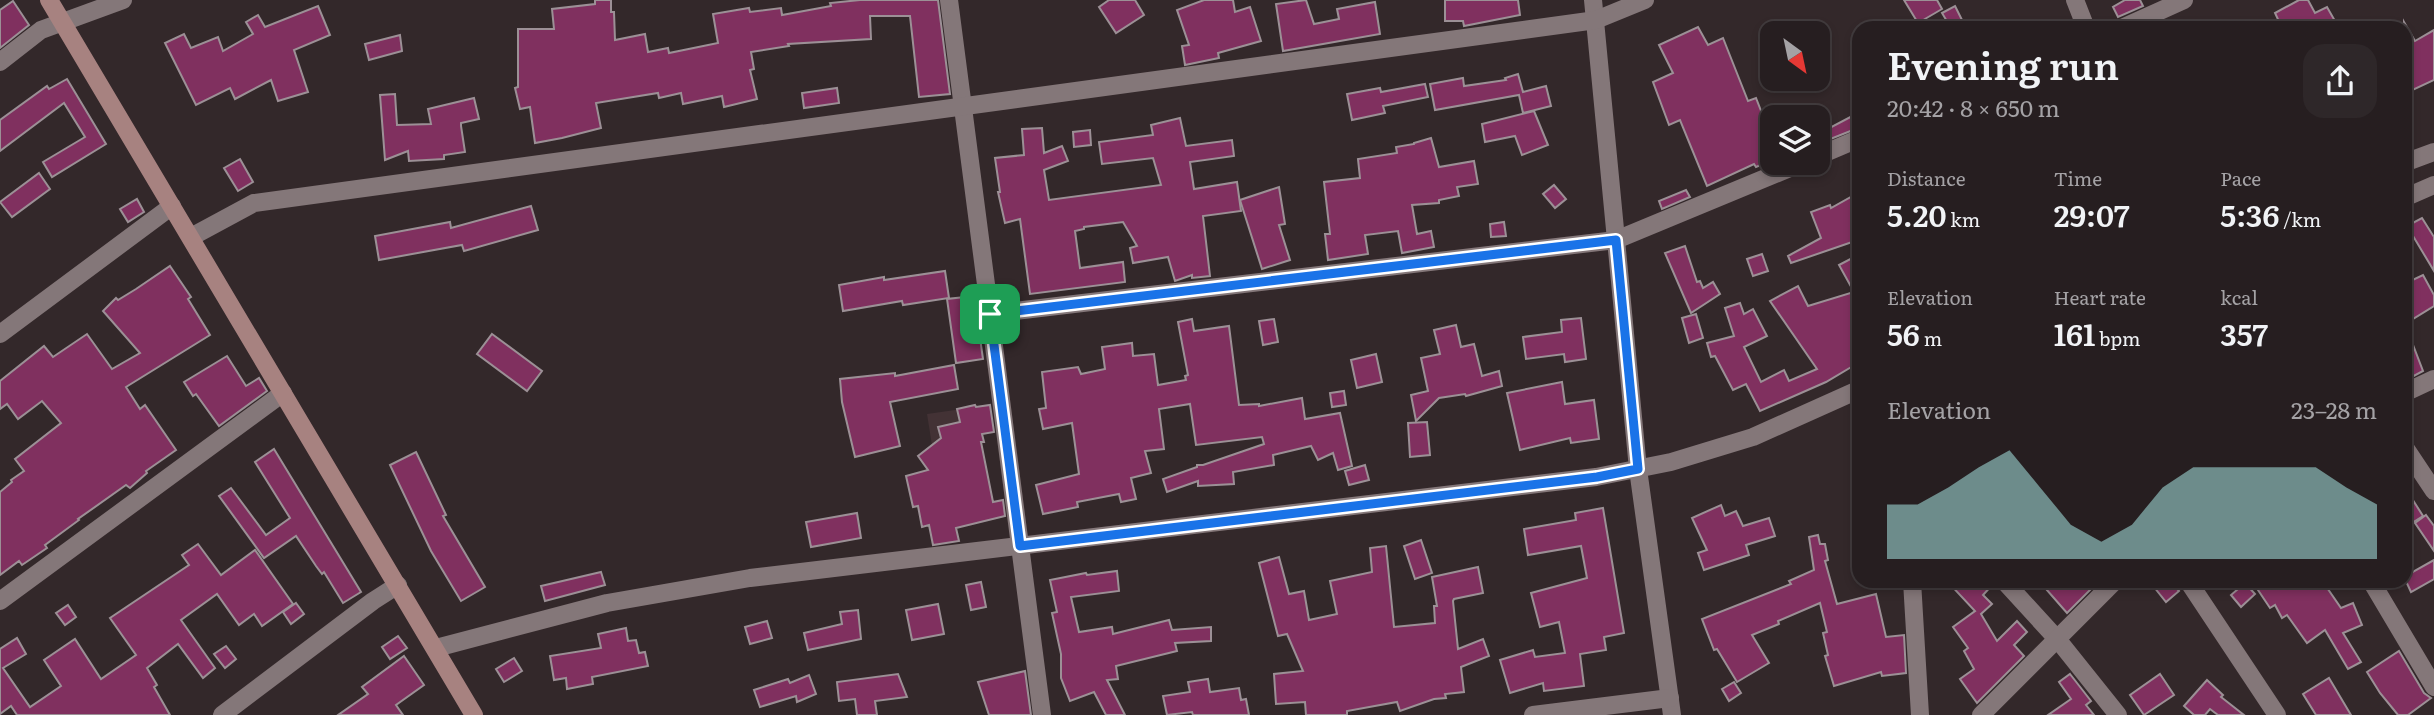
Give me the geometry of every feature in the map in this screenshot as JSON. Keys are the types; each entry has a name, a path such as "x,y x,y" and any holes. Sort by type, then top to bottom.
{"street":[{"path":"49,0 474,715"},
{"path":"0,62 41,30 123,0"},
{"path":"949,0 1042,715"},
{"path":"1533,715 1671,707 1638,469 1593,0"},
{"path":"191,237 254,203 1596,20 1645,0"},
{"path":"2075,0 2084,21"},
{"path":"2138,21 2184,0"},
{"path":"1830,151 1852,142"},
{"path":"2412,160 2434,152"},
{"path":"990,314 1616,240 1773,175"},
{"path":"2412,195 2434,185"},
{"path":"0,334 172,206"},
{"path":"2412,389 2434,379"},
{"path":"0,601 283,393"},
{"path":"436,648 620,600 750,578 1597,477 1671,462 1753,436 1852,393"},
{"path":"2412,458 2434,491"},
{"path":"222,715 398,585"},
{"path":"1912,588 1920,715"},
{"path":"2011,588 2059,640 2118,715"},
{"path":"1981,715 2108,588"},
{"path":"2193,588 2277,715"},
{"path":"2375,588 2434,687"}],"shaded area":[{"path":"969,408 976,431 934,458 927,414"}],"building":[{"path":"595,0 611,0 615,40 645,34 648,52 668,48 669,53 718,43 713,14 749,8 750,12 781,8 782,15 831,6 830,3 860,0 938,0 950,94 919,97 910,16 870,16 871,39 788,44 789,46 751,52 754,69 750,70 757,99 724,107 722,96 683,104 681,93 659,98 658,93 596,103 601,128 535,143 530,107 520,109 515,88 518,87 518,29 554,29 552,9 595,4"},
{"path":"1109,0 1135,0 1144,15 1116,33 1099,7"},
{"path":"1204,0 1233,0 1235,12 1250,7 1261,41 1218,53 1219,58 1185,65 1182,46 1189,45 1177,10"},
{"path":"1306,0 1314,24 1339,19 1337,9 1375,2 1380,34 1283,51 1276,4"},
{"path":"1445,0 1518,0 1520,15 1464,26 1463,21 1445,21"},
{"path":"1904,0 1937,0 1942,9 1917,21"},
{"path":"2125,0 2140,0 2143,6 2118,17 2113,7"},
{"path":"2299,0 2308,0 2315,13 2327,7 2335,21 2279,21 2275,13"},
{"path":"13,1 29,25 0,48 0,10"},
{"path":"318,6 330,35 294,50 308,92 278,101 271,80 235,99 230,88 196,105 165,43 184,34 191,48 218,37 223,51 253,34 246,22 258,15 265,27"},
{"path":"1955,6 1962,21 1947,21 1942,13"},
{"path":"1698,27 1708,45 1723,38 1748,101 1756,98 1760,108 1760,165 1756,167 1754,164 1707,186 1680,120 1669,125 1653,82 1673,73 1659,45"},
{"path":"2434,30 2434,80 2412,90 2412,36 2415,41"},
{"path":"400,35 402,51 369,60 365,44"},
{"path":"1518,74 1523,92 1546,86 1551,106 1523,113 1519,95 1435,110 1430,84 1463,78 1464,86 1506,80 1505,78"},
{"path":"67,79 106,144 52,177 43,162 85,137 64,103 0,151 0,120 47,86 49,89"},
{"path":"1425,84 1428,97 1383,106 1385,113 1352,120 1347,94 1380,88 1381,92"},
{"path":"837,88 839,103 804,108 802,93"},
{"path":"395,94 397,125 431,124 428,109 474,98 479,119 461,123 465,152 444,155 444,159 409,161 408,151 385,160 380,95"},
{"path":"1534,111 1548,145 1522,155 1515,136 1485,142 1482,124"},
{"path":"1852,116 1852,130 1830,139 1830,128"},
{"path":"1180,118 1186,146 1232,140 1234,156 1190,162 1194,189 1237,182 1241,211 1203,216 1210,276 1192,278 1192,275 1175,281 1168,257 1133,263 1130,248 1137,246 1123,222 1084,227 1075,231 1080,268 1123,262 1125,282 1030,294 1020,219 1005,223 998,192 995,158 1024,155 1022,129 1042,128 1044,153 1062,146 1068,161 1044,170 1049,200 1161,185 1153,158 1102,164 1099,142 1153,135 1151,125"},
{"path":"1090,130 1091,145 1074,147 1073,132"},
{"path":"1431,138 1439,167 1474,161 1478,184 1457,187 1459,196 1439,200 1439,203 1412,205 1417,234 1431,231 1434,247 1402,253 1398,231 1365,235 1368,254 1328,260 1325,234 1330,234 1324,182 1360,178 1358,159 1397,153 1396,147"},
{"path":"240,159 253,182 238,191 224,168"},
{"path":"39,173 50,189 12,217 0,202"},
{"path":"1554,185 1566,199 1555,208 1543,194"},
{"path":"1279,187 1285,224 1279,225 1290,260 1262,269 1240,200"},
{"path":"1686,190 1690,197 1662,209 1659,201"},
{"path":"1852,196 1852,242 1791,263 1788,256 1821,238 1811,212 1830,205 1831,208"},
{"path":"137,199 144,212 128,222 120,209"},
{"path":"531,206 538,230 464,251 462,245 379,260 375,236 450,222 451,228"},
{"path":"2422,218 2434,237 2434,271 2412,234 2412,223"},
{"path":"1504,222 1506,236 1491,237 1490,224"},
{"path":"1685,246 1697,282 1700,281 1703,288 1713,282 1720,294 1691,313 1665,253"},
{"path":"1762,254 1768,271 1753,276 1747,259"},
{"path":"1852,258 1852,288 1839,265"},
{"path":"170,266 191,297 188,299 210,335 126,387 140,409 145,405 176,450 146,471 130,488 126,485 78,519 45,545 47,548 22,565 19,561 0,575 0,492 24,471 15,459 61,423 42,401 18,419 7,404 0,409 0,381 44,346 53,357 87,334 112,369 140,353 103,311 116,298 118,300"},
{"path":"945,271 949,298 903,305 902,301 843,311 839,285"},
{"path":"2423,275 2434,295 2434,306 2412,320 2412,280"},
{"path":"1798,286 1808,306 1852,293 1852,367 1826,382 1760,411 1746,384 1733,390 1715,356 1711,357 1707,343 1734,336 1725,308 1740,303 1744,314 1753,309 1767,336 1744,347 1761,382 1784,370 1789,381 1817,369 1770,301"},
{"path":"974,296 983,359 956,363 947,299"},
{"path":"1696,314 1703,338 1689,343 1682,318"},
{"path":"1581,318 1586,359 1565,362 1564,354 1526,359 1523,337 1562,332 1561,320"},
{"path":"1192,319 1194,331 1229,326 1239,405 1259,406 1302,398 1305,419 1340,413 1352,466 1338,470 1333,453 1318,460 1311,446 1273,455 1274,465 1233,472 1234,484 1198,486 1198,481 1167,492 1163,479 1264,444 1262,437 1196,445 1190,404 1159,409 1164,449 1145,451 1151,473 1131,478 1136,499 1121,502 1119,494 1077,502 1078,507 1043,514 1036,485 1079,474 1072,423 1043,429 1039,409 1046,408 1042,372 1078,367 1081,374 1105,369 1102,347 1132,343 1133,356 1154,354 1158,385 1186,380 1185,376 1188,375 1178,322"},
{"path":"1274,319 1278,342 1263,345 1259,321"},
{"path":"1456,325 1461,347 1474,344 1482,376 1499,371 1502,386 1466,396 1439,398 1416,421 1411,395 1428,391 1421,358 1440,354 1434,330"},
{"path":"492,334 542,371 527,391 477,354"},
{"path":"2412,342 2423,371 2412,377"},
{"path":"1376,354 1382,382 1357,388 1351,360"},
{"path":"227,356 246,386 259,378 267,391 219,426 184,382"},
{"path":"954,365 958,389 890,402 900,446 855,457 842,402 840,379 895,373 895,376"},
{"path":"1562,382 1565,404 1594,400 1599,439 1571,443 1570,438 1520,450 1507,393"},
{"path":"1344,391 1346,405 1332,407 1330,393"},
{"path":"990,405 994,432 982,434 984,442 981,442 993,502 1003,500 1005,516 956,528 959,541 933,545 929,525 922,527 918,506 913,507 906,476 928,470 918,456 941,438 938,427 960,422 957,409"},
{"path":"1427,422 1430,455 1410,457 1408,423"},
{"path":"274,449 361,592 343,603 324,572 322,574 296,536 264,558 219,496 231,488 266,535 290,518 255,462"},
{"path":"416,452 446,515 443,516 485,587 461,601 431,551 390,465"},
{"path":"1365,465 1369,480 1349,485 1345,471"},
{"path":"2412,499 2423,516 2412,523"},
{"path":"1721,505 1725,516 1736,511 1743,526 1769,518 1775,536 1746,545 1749,555 1704,570 1698,553 1707,550 1692,518"},
{"path":"1603,508 1624,633 1604,637 1606,650 1580,654 1584,686 1544,691 1543,683 1510,693 1500,660 1533,650 1535,657 1565,653 1559,622 1540,627 1531,593 1587,578 1581,546 1528,555 1524,529 1576,520 1575,513"},
{"path":"857,513 861,538 811,547 806,522"},
{"path":"2426,515 2434,526 2434,551 2415,523"},
{"path":"1818,535 1820,544 1825,544 1828,560 1825,561 1837,604 1876,594 1886,637 1904,635 1906,673 1882,676 1881,672 1834,686 1825,656 1828,655 1823,633 1827,632 1820,603 1752,635 1769,663 1737,682 1717,649 1714,650 1702,619 1791,584 1789,581 1814,570 1809,537"},
{"path":"1421,540 1432,573 1415,579 1404,546"},
{"path":"198,544 221,575 255,550 293,604 262,626 254,614 239,625 217,594 181,620 215,668 203,678 178,644 147,668 170,715 17,715 11,706 0,714 0,649 17,638 26,654 3,668 30,707 61,686 44,660 75,639 101,679 136,655 110,618 189,565 182,555"},
{"path":"1386,546 1394,627 1435,623 1434,606 1437,606 1432,577 1478,567 1483,593 1453,601 1458,649 1483,639 1489,656 1461,667 1464,692 1445,694 1446,698 1434,699 1400,711 1397,702 1347,711 1347,715 1306,715 1305,702 1276,704 1274,674 1303,671 1287,634 1278,636 1259,563 1279,557 1289,594 1304,591 1309,620 1337,614 1330,581 1372,572 1370,548"},
{"path":"2434,560 2434,579 2411,592 2412,572"},
{"path":"1117,571 1119,591 1071,597 1079,632 1112,627 1113,634 1169,620 1172,630 1211,627 1211,641 1175,643 1177,651 1116,666 1118,679 1107,680 1125,715 1106,715 1094,692 1070,701 1061,678 1061,654 1052,613 1057,612 1050,580 1086,573"},
{"path":"601,572 605,585 545,601 541,586"},
{"path":"981,582 986,607 971,610 966,585"},
{"path":"1954,588 1989,588 1983,595 1992,604 1981,614 1997,641 2017,621 2027,632 2014,645 2024,656 1977,703 1960,679 1974,669 1964,651 1968,648 1953,627 1975,611"},
{"path":"2045,588 2092,588 2067,613"},
{"path":"2155,588 2176,588 2179,591 2166,602"},
{"path":"2239,588 2250,588 2255,594 2241,607 2231,595"},
{"path":"2257,588 2327,588 2341,608 2353,603 2362,625 2343,633 2361,662 2348,669 2325,630 2307,643 2287,615 2282,618 2275,605 2270,608"},
{"path":"296,603 304,614 291,624 283,612"},
{"path":"938,604 944,634 912,640 906,610"},
{"path":"68,605 76,617 65,625 56,613"},
{"path":"858,610 861,639 808,650 804,633 842,624 840,612"},
{"path":"767,621 772,638 750,644 745,627"},
{"path":"626,628 628,641 636,640 639,653 645,652 648,666 592,677 593,684 567,689 566,678 554,680 550,656 601,648 598,634"},
{"path":"398,636 407,648 390,659 382,647"},
{"path":"226,646 236,659 225,668 214,654"},
{"path":"2399,651 2424,693 2431,698 2408,715 2398,715 2367,672"},
{"path":"404,656 424,685 396,705 403,715 338,715 368,694 362,687"},
{"path":"514,658 522,671 504,682 496,669"},
{"path":"1025,671 1031,715 989,715 978,682"},
{"path":"898,674 907,697 875,701 877,715 857,715 855,699 839,701 837,682"},
{"path":"2070,674 2091,701 2086,705 2094,715 2048,715 2071,699 2059,682"},
{"path":"2160,674 2174,695 2144,715 2130,695"},
{"path":"809,675 816,694 797,702 796,696 760,707 754,690 788,679 790,683"},
{"path":"2329,678 2351,715 2316,715 2303,694"},
{"path":"1208,679 1210,692 1239,688 1241,700 1246,699 1249,715 1193,715 1192,712 1167,715 1163,696 1190,692 1188,682"},
{"path":"2207,680 2223,695 2221,697 2244,715 2218,715 2210,709 2205,715 2194,715 2184,706"},
{"path":"1734,682 1741,693 1729,701 1722,689"}],"route":[{"path":"1616,240 1638,469 1597,477 1020,546 990,314 1616,240"}]}
